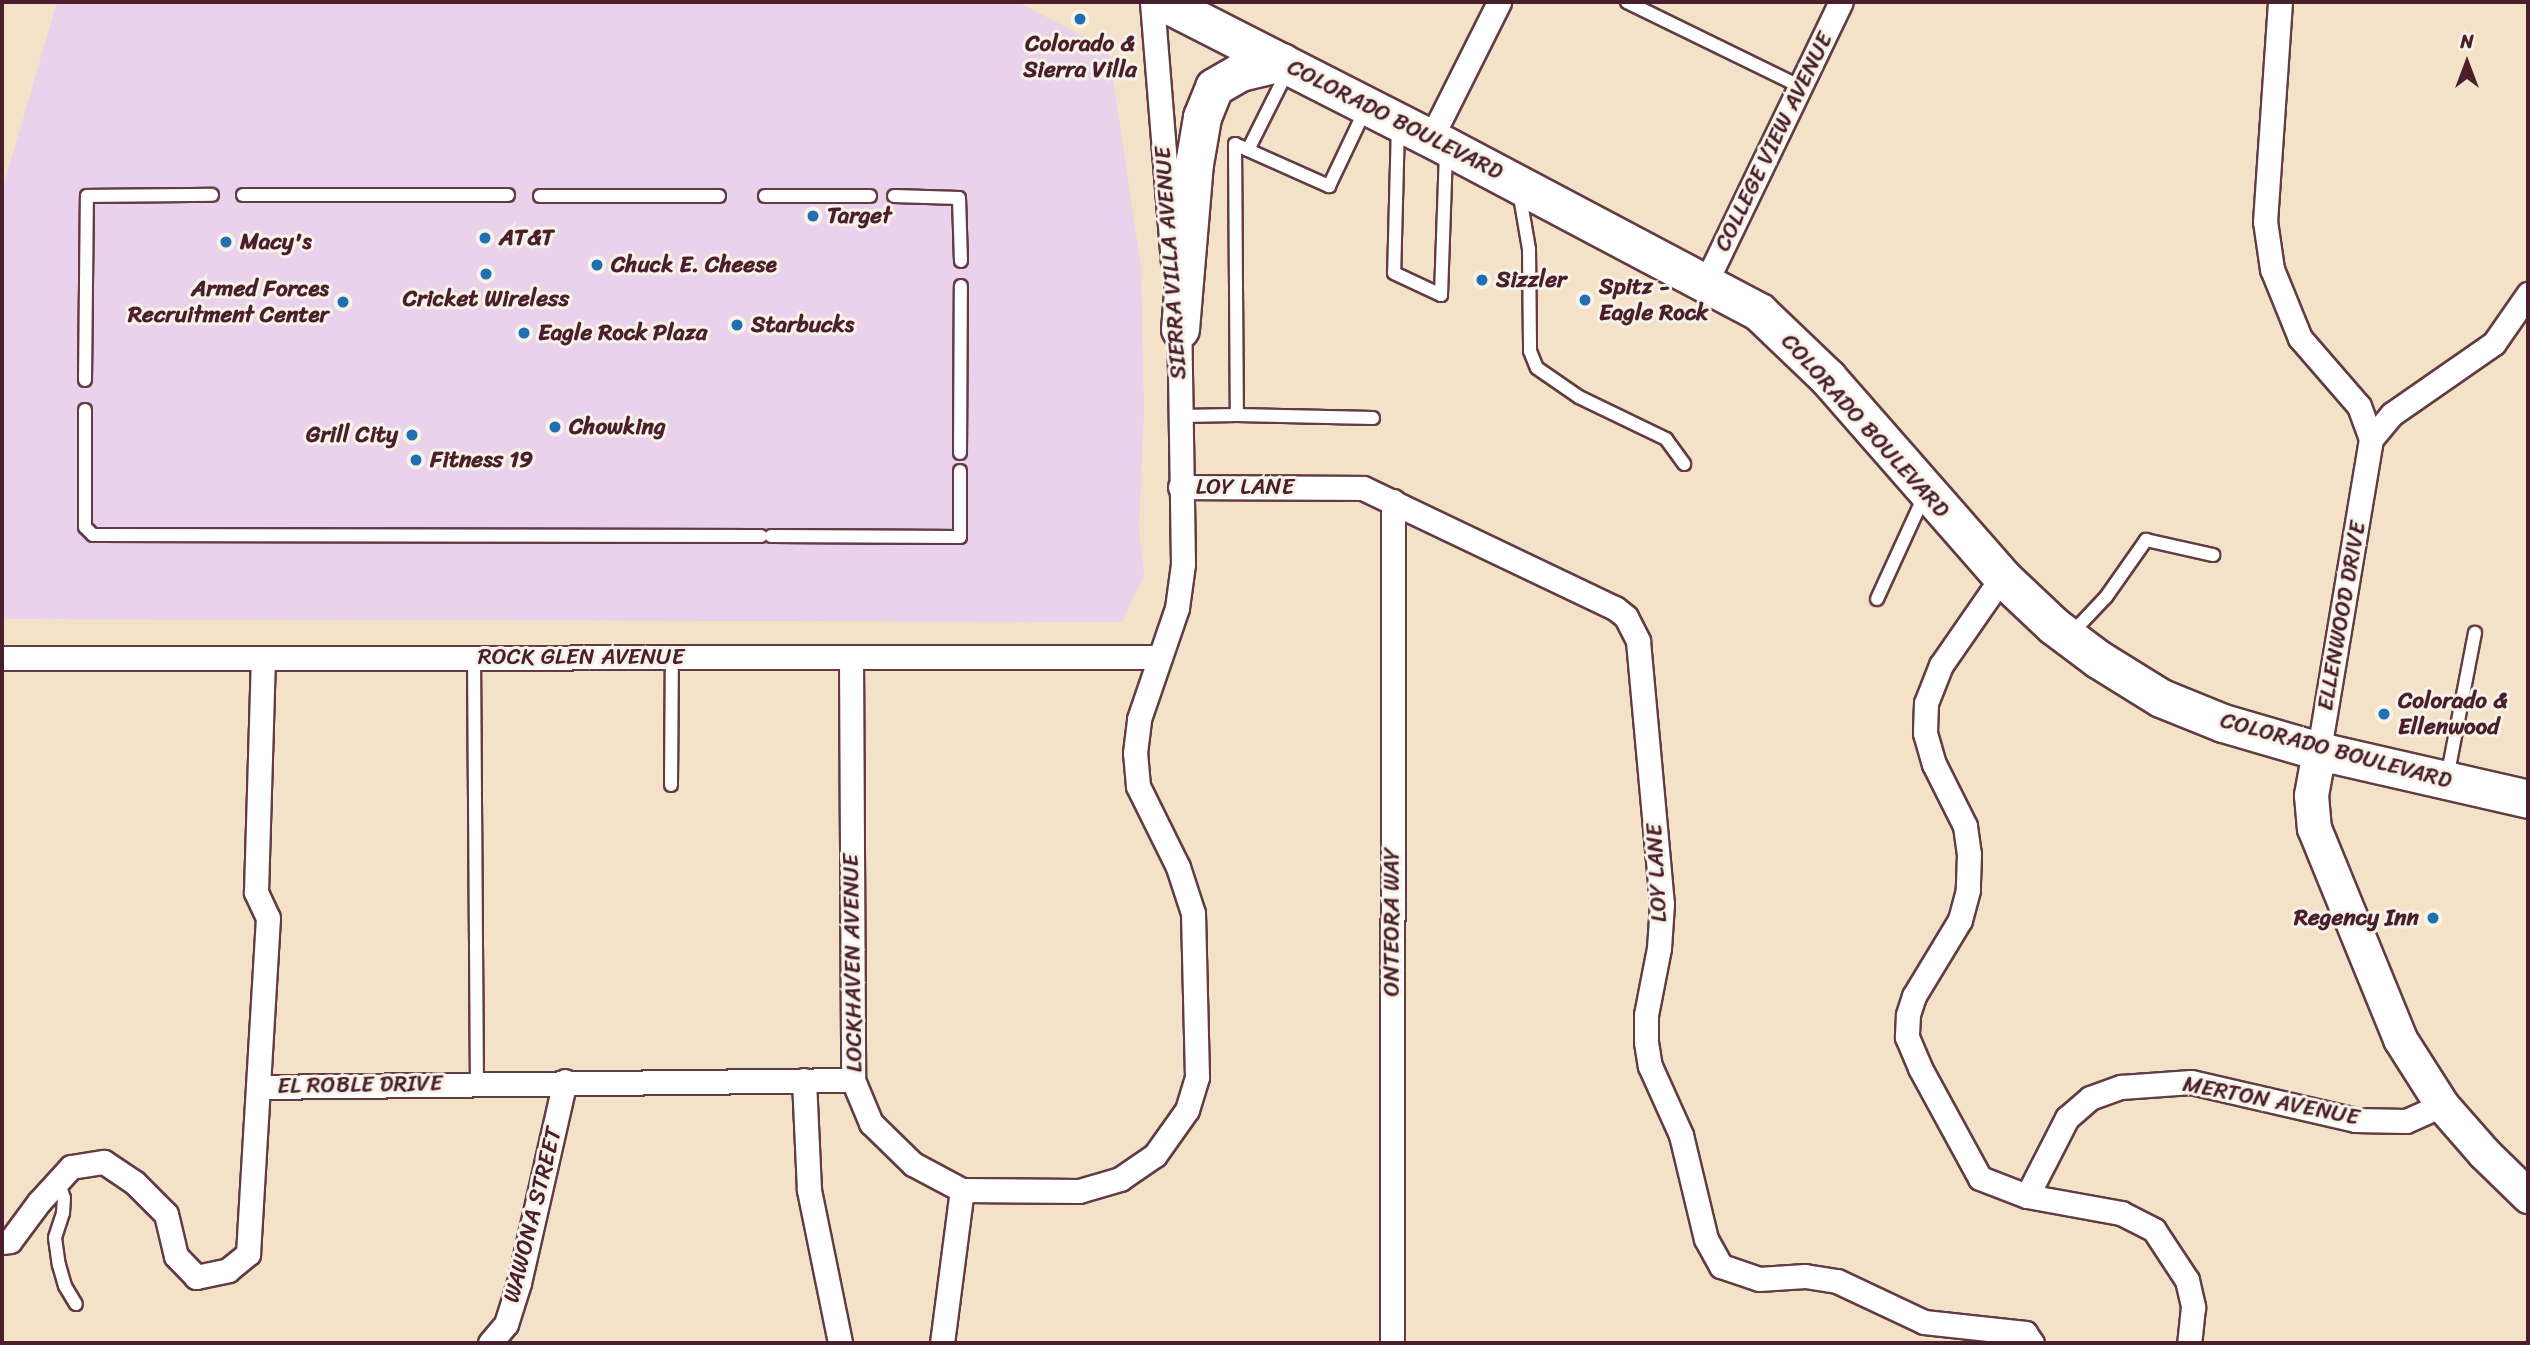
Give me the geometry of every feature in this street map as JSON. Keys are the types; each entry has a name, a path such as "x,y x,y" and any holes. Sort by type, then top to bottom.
{"main road":[{"name":"COLORADO BOULEVARD","path":"1163,2 1383,113 1759,312 1828,378 2002,577 2068,637 2161,698 2223,723 2319,751 2528,799"},
{"path":"1180,329 1194,164 1202,117 1214,87 1240,72 1286,64"}],"street":[{"name":"SIERRA VILLA AVENUE","path":"962,1190 1079,1191 1120,1179 1155,1155 1187,1110 1197,1077 1193,913 1178,867 1138,786 1135,753 1139,719 1177,608 1182,564 1180,329 1152,2"},
{"path":"1438,142 1499,2"},
{"name":"COLLEGE VIEW AVENUE","path":"1706,282 1842,2"},
{"name":"ELLENWOOD DRIVE","path":"2280,2 2265,221 2272,269 2300,338 2359,406 2371,439 2311,795 2314,828 2400,1039 2442,1105 2484,1153 2528,1196"},
{"path":"2371,439 2392,414 2494,343 2528,294"},
{"name":"LOY LANE","path":"1180,487 1355,487 1372,491 1615,608 1634,629 1638,641 1662,904 1659,948 1646,1015 1646,1042 1650,1066 1681,1135 1706,1239 1721,1266 1759,1279 1805,1276 1837,1282 1924,1322 2011,1331 2025,1334 2032,1343"},
{"name":"ONTEORA WAY","path":"1392,1343 1393,501"},
{"path":"2002,577 1941,665 1926,703 1925,733 1934,764 1965,826 1969,854 1968,890 1961,920 1914,996 1908,1015 1908,1037 1920,1068 1980,1178 2027,1196 2121,1213 2154,1230 2187,1280 2193,1307 2189,1343"},
{"name":"LOCKHAVEN AVENUE","path":"850,657 853,1080 871,1123 913,1164 962,1190"},
{"name":"ROCK GLEN AVENUE","path":"2,658 1160,657"},
{"path":"258,1087 268,918 256,892 263,658"},
{"path":"804,1080 809,1190 840,1343"},
{"name":"EL ROBLE DRIVE","path":"2,1242 10,1241 71,1167 104,1162 134,1182 166,1214 176,1256 196,1277 228,1270 248,1254 258,1087 565,1081 853,1080"},
{"name":"WAWONA STREET","path":"490,1343 506,1324 519,1283 565,1081"},
{"name":"MERTON AVENUE","path":"2027,1196 2067,1118 2091,1098 2121,1087 2190,1082 2355,1120 2406,1121 2442,1105"},
{"path":"942,1343 962,1190"}],"lane":[{"path":"1627,2 1801,87"},
{"path":"1248,150 1286,64"},
{"path":"1383,113 1394,273 1441,295 1438,142"},
{"path":"1237,415 1235,144 1329,186 1383,113"},
{"path":"1518,184 1529,249 1530,351 1537,368 1579,397 1666,439 1684,464"},
{"path":"961,261 959,198 968,187"},
{"path":"85,380 87,196 212,195"},
{"path":"243,195 508,195"},
{"path":"540,195 719,196"},
{"path":"765,195 870,196"},
{"path":"894,196 959,198"},
{"path":"960,453 961,286"},
{"path":"85,410 85,527 93,535 960,537 960,471"},
{"path":"1180,416 1373,418"},
{"path":"1877,599 1926,491"},
{"path":"2068,637 2106,597 2146,540 2213,555"},
{"path":"2446,782 2475,633"},
{"path":"474,657 477,1083"},
{"path":"671,785 672,657"},
{"path":"58,1181 64,1198 63,1213 55,1238 65,1286 76,1304"}],"shaded area":[{"path":"57,2 1018,2 1109,50 1141,268 1144,410 1139,529 1144,576 1122,622 2,619 2,191"}],"place":[{"name":"Colorado & Sierra Villa","path":"1080,19"},
{"name":"Target","path":"813,216"},
{"name":"AT&T","path":"485,238"},
{"name":"Macy's","path":"226,242"},
{"name":"Chuck E. Cheese","path":"597,265"},
{"name":"Cricket Wireless","path":"486,274"},
{"name":"Sizzler","path":"1482,280"},
{"name":"Spitz - Eagle Rock","path":"1585,300"},
{"name":"Armed Forces Recruitment Center","path":"343,302"},
{"name":"Starbucks","path":"737,325"},
{"name":"Eagle Rock Plaza","path":"524,333"},
{"name":"Chowking","path":"555,427"},
{"name":"Grill City","path":"412,435"},
{"name":"Fitness 19","path":"416,460"},
{"name":"Colorado & Ellenwood","path":"2384,714"},
{"name":"Regency Inn","path":"2433,918"}]}
